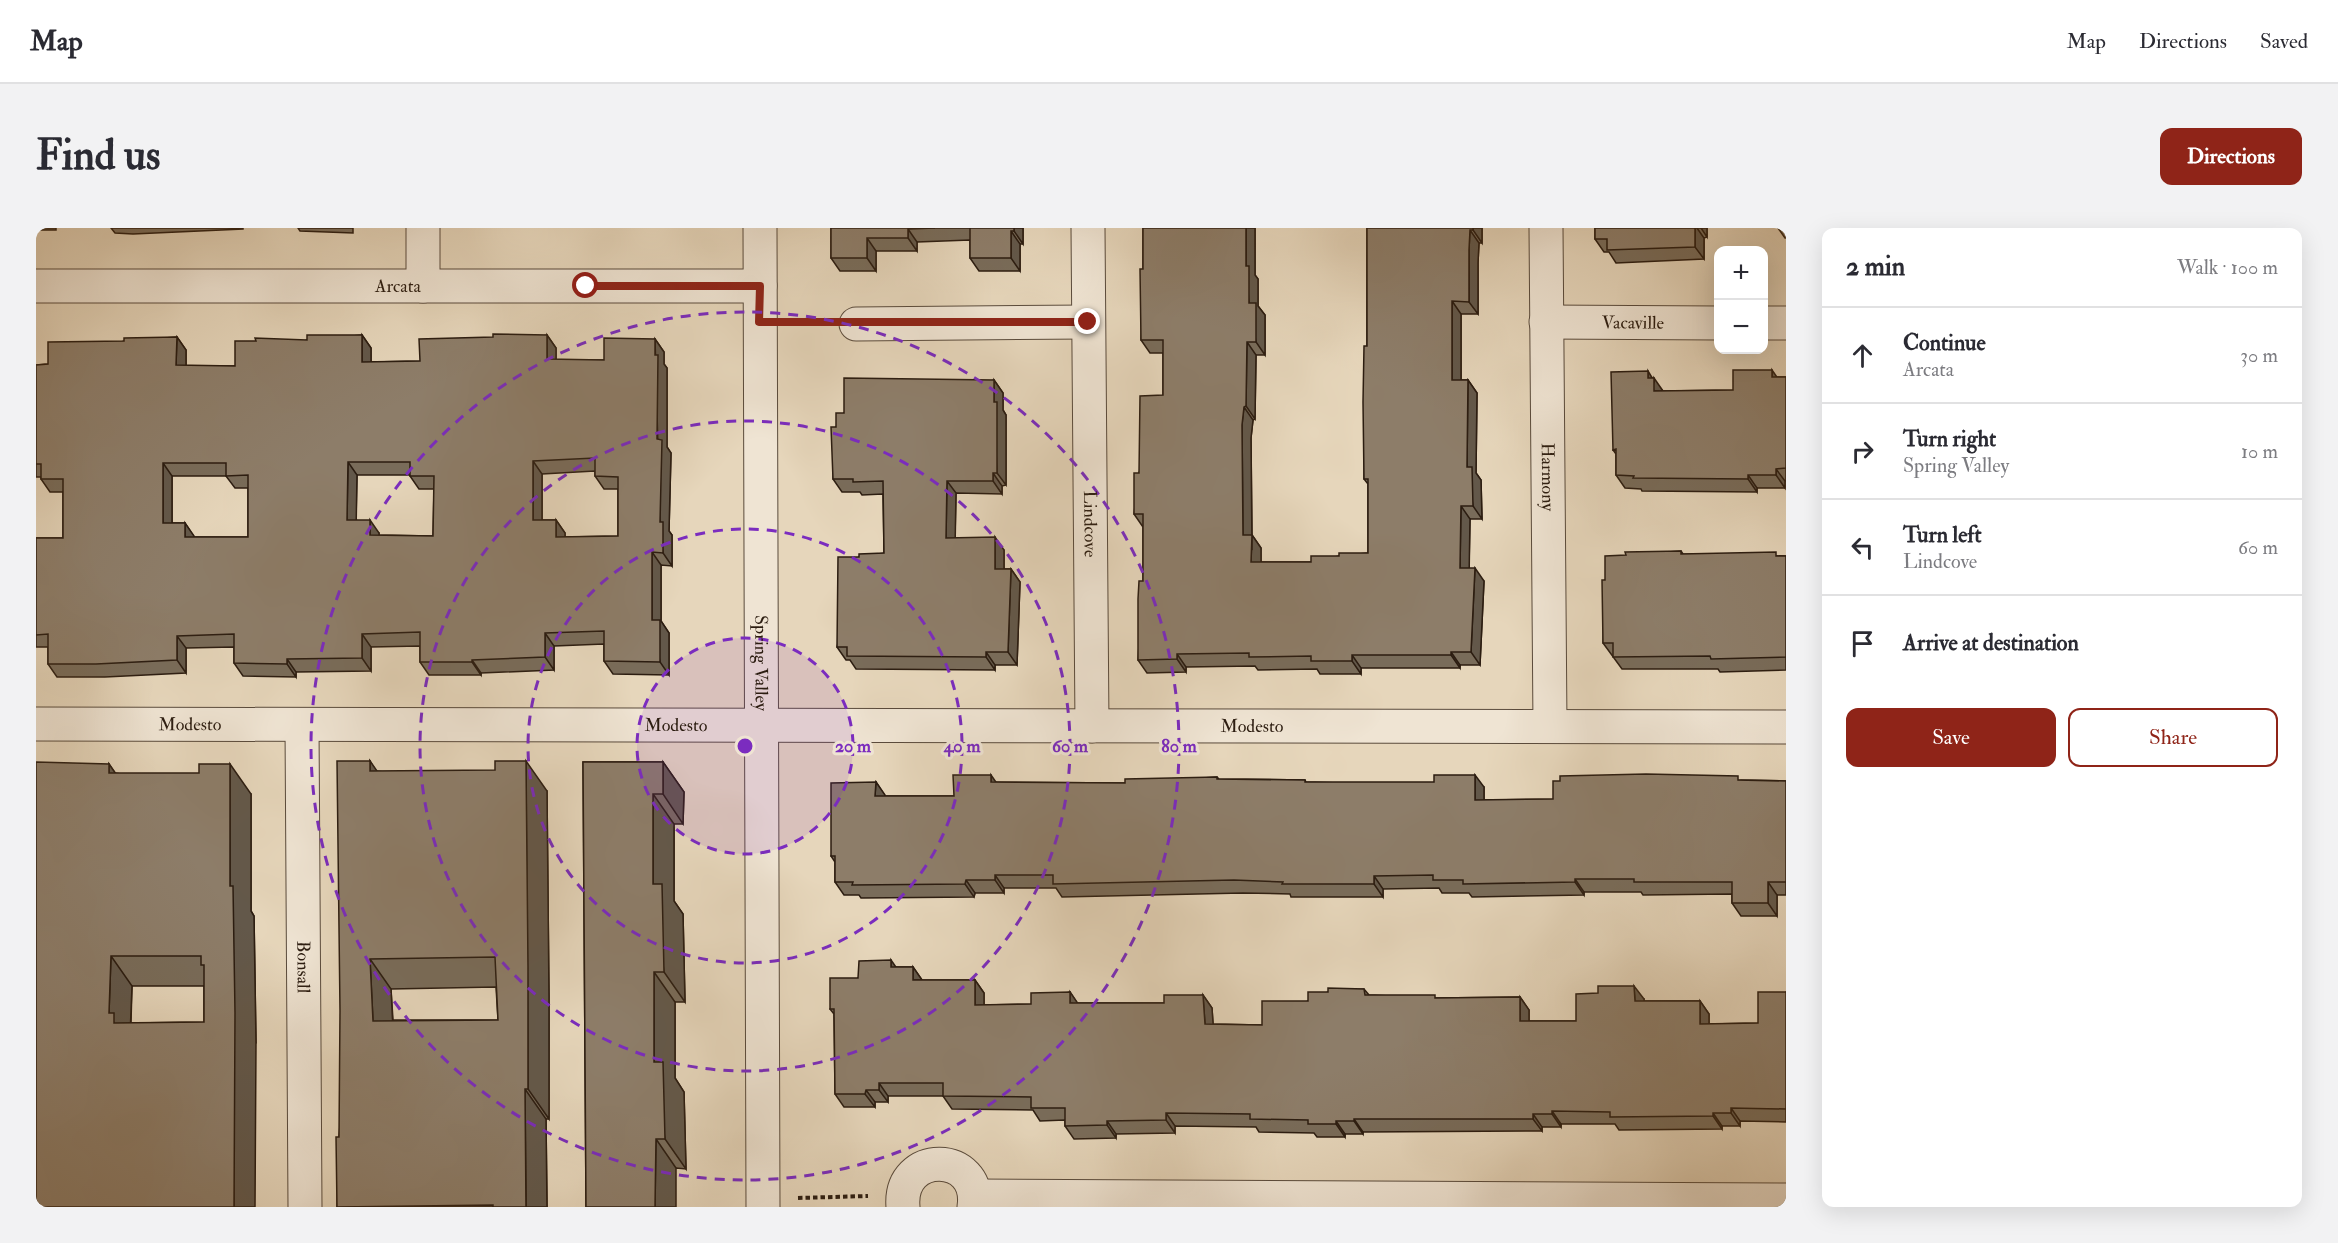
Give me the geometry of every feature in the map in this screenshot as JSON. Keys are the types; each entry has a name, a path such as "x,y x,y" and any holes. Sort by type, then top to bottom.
{"street":[{"path":"423,228 423,286"},
{"name":"Spring Valley","path":"760,228 763,1203"},
{"name":"Lindcove","path":"1088,228 1092,726"},
{"name":"Harmony","path":"1546,228 1550,726"},
{"name":"Arcata","path":"36,286 760,286"},
{"name":"Vacaville","path":"1546,321 1714,323"},
{"path":"855,324 1088,322"},
{"path":"1768,323 1786,323"},
{"name":"Modesto","path":"36,724 1786,727"},
{"name":"Bonsall","path":"302,725 305,1207"},
{"path":"903,1201 909,1179 922,1167 939,1163 956,1168 970,1179 975,1202 1786,1200"}],"path":[{"path":"759,322 855,324"},
{"path":"763,1203 903,1201"}],"building":[{"path":"831,228 935,228 908,229 908,238 867,238 867,258 831,258"},
{"path":"970,228 1014,228 1014,231 1011,231 1011,258 970,258"},
{"path":"1143,228 1246,228 1249,303 1256,303 1256,342 1247,342 1246,406 1242,425 1243,535 1252,535 1251,562 1311,562 1311,556 1368,553 1368,479 1364,479 1363,402 1364,346 1367,346 1367,228 1473,228 1470,230 1469,302 1452,301 1452,380 1468,380 1467,467 1472,467 1473,506 1461,506 1460,568 1475,568 1471,652 1451,652 1451,655 1352,655 1352,661 1311,661 1311,656 1249,657 1249,653 1177,654 1177,659 1138,660 1139,581 1143,581 1143,514 1134,514 1134,473 1139,473 1140,396 1163,395 1163,340 1141,340 1140,269 1143,269"},
{"path":"1595,228 1695,228 1695,247 1607,250 1607,239 1595,239"},
{"path":"493,334 547,335 547,359 604,360 604,338 655,339 655,355 658,355 657,439 662,440 660,522 663,522 663,553 652,552 652,620 660,620 660,662 604,661 604,631 545,633 545,657 472,660 472,662 420,662 420,632 362,634 362,658 287,659 287,664 234,663 234,634 177,636 177,660 48,664 48,634 36,635 36,538 63,538 63,479 41,479 41,464 36,464 36,365 48,364 48,342 124,341 124,338 177,337 176,365 235,366 235,341 256,341 255,338 307,340 307,335 362,335 362,362 420,361 419,339 493,337","holes":["595,458 595,476 618,477 618,536 556,537 556,520 533,520 533,461","348,462 410,462 410,476 434,476 433,536 370,535 370,520 347,520","163,463 226,463 226,476 248,475 248,537 185,537 185,523 163,523"]},
{"path":"1733,370 1772,370 1772,377 1786,377 1786,468 1776,469 1776,475 1748,475 1748,479 1633,478 1634,476 1616,475 1611,372 1648,371 1648,378 1654,378 1654,391 1733,390"},
{"path":"844,378 994,380 994,402 997,402 997,473 993,473 993,481 947,481 946,538 995,537 995,569 1011,569 1008,652 986,652 986,657 847,656 847,647 837,647 838,557 859,557 859,554 884,553 883,481 853,482 853,479 833,479 831,427 836,427 836,413 844,413"},
{"path":"1681,551 1681,554 1776,552 1776,556 1786,556 1786,657 1711,659 1710,656 1613,657 1613,643 1603,643 1602,580 1605,580 1605,556 1626,555 1625,552"},
{"path":"337,761 370,761 370,771 495,770 495,761 526,761 528,1089 525,1089 526,1207 493,1207 493,1205 337,1207 336,1137 339,1137","holes":["495,957 498,1020 373,1021 370,959"]},
{"path":"36,762 109,764 109,773 199,773 199,764 230,764 230,886 233,886 235,1013 234,1207 36,1207","holes":["111,956 201,956 201,965 204,965 204,1022 114,1023 114,1013 109,1013"]},
{"path":"583,762 663,762 663,794 653,794 653,884 662,884 664,972 654,972 654,1062 663,1062 665,1139 656,1139 655,1207 586,1207"},
{"path":"1646,774 1738,776 1738,780 1786,781 1786,882 1768,882 1768,903 1732,903 1732,882 1634,882 1634,879 1575,879 1575,882 1463,884 1463,880 1433,880 1433,875 1374,876 1374,884 1282,884 1283,882 1234,880 1053,884 1053,875 995,875 995,880 966,880 965,884 852,885 853,882 835,882 835,856 831,856 831,783 876,782 875,796 954,796 953,775 991,775 991,782 1125,783 1125,779 1217,777 1217,779 1305,780 1305,782 1434,782 1434,775 1475,775 1475,800 1553,799 1553,781 1560,781 1560,776"},
{"path":"891,960 891,967 913,967 913,980 975,980 975,1005 1031,1004 1031,993 1070,992 1070,1003 1164,1003 1164,995 1203,995 1205,1024 1262,1025 1262,1001 1308,1001 1308,992 1328,992 1328,988 1364,989 1365,995 1435,995 1435,998 1520,997 1520,1021 1576,1021 1576,994 1598,993 1598,986 1634,986 1635,1001 1700,1001 1700,1024 1758,1023 1758,992 1786,992 1786,1109 1731,1108 1731,1113 1713,1113 1713,1116 1610,1117 1610,1112 1552,1111 1552,1114 1533,1114 1533,1119 1354,1119 1354,1121 1336,1121 1336,1124 1308,1124 1308,1120 1250,1119 1250,1114 1166,1113 1166,1120 1107,1121 1107,1125 1065,1126 1065,1108 1031,1108 1031,1097 943,1096 943,1083 879,1083 879,1090 866,1090 865,1094 835,1094 834,1009 830,1009 830,978 858,978 859,961"}],"route":[{"path":"586,286 760,286 759,322 855,324 1088,322"}]}
